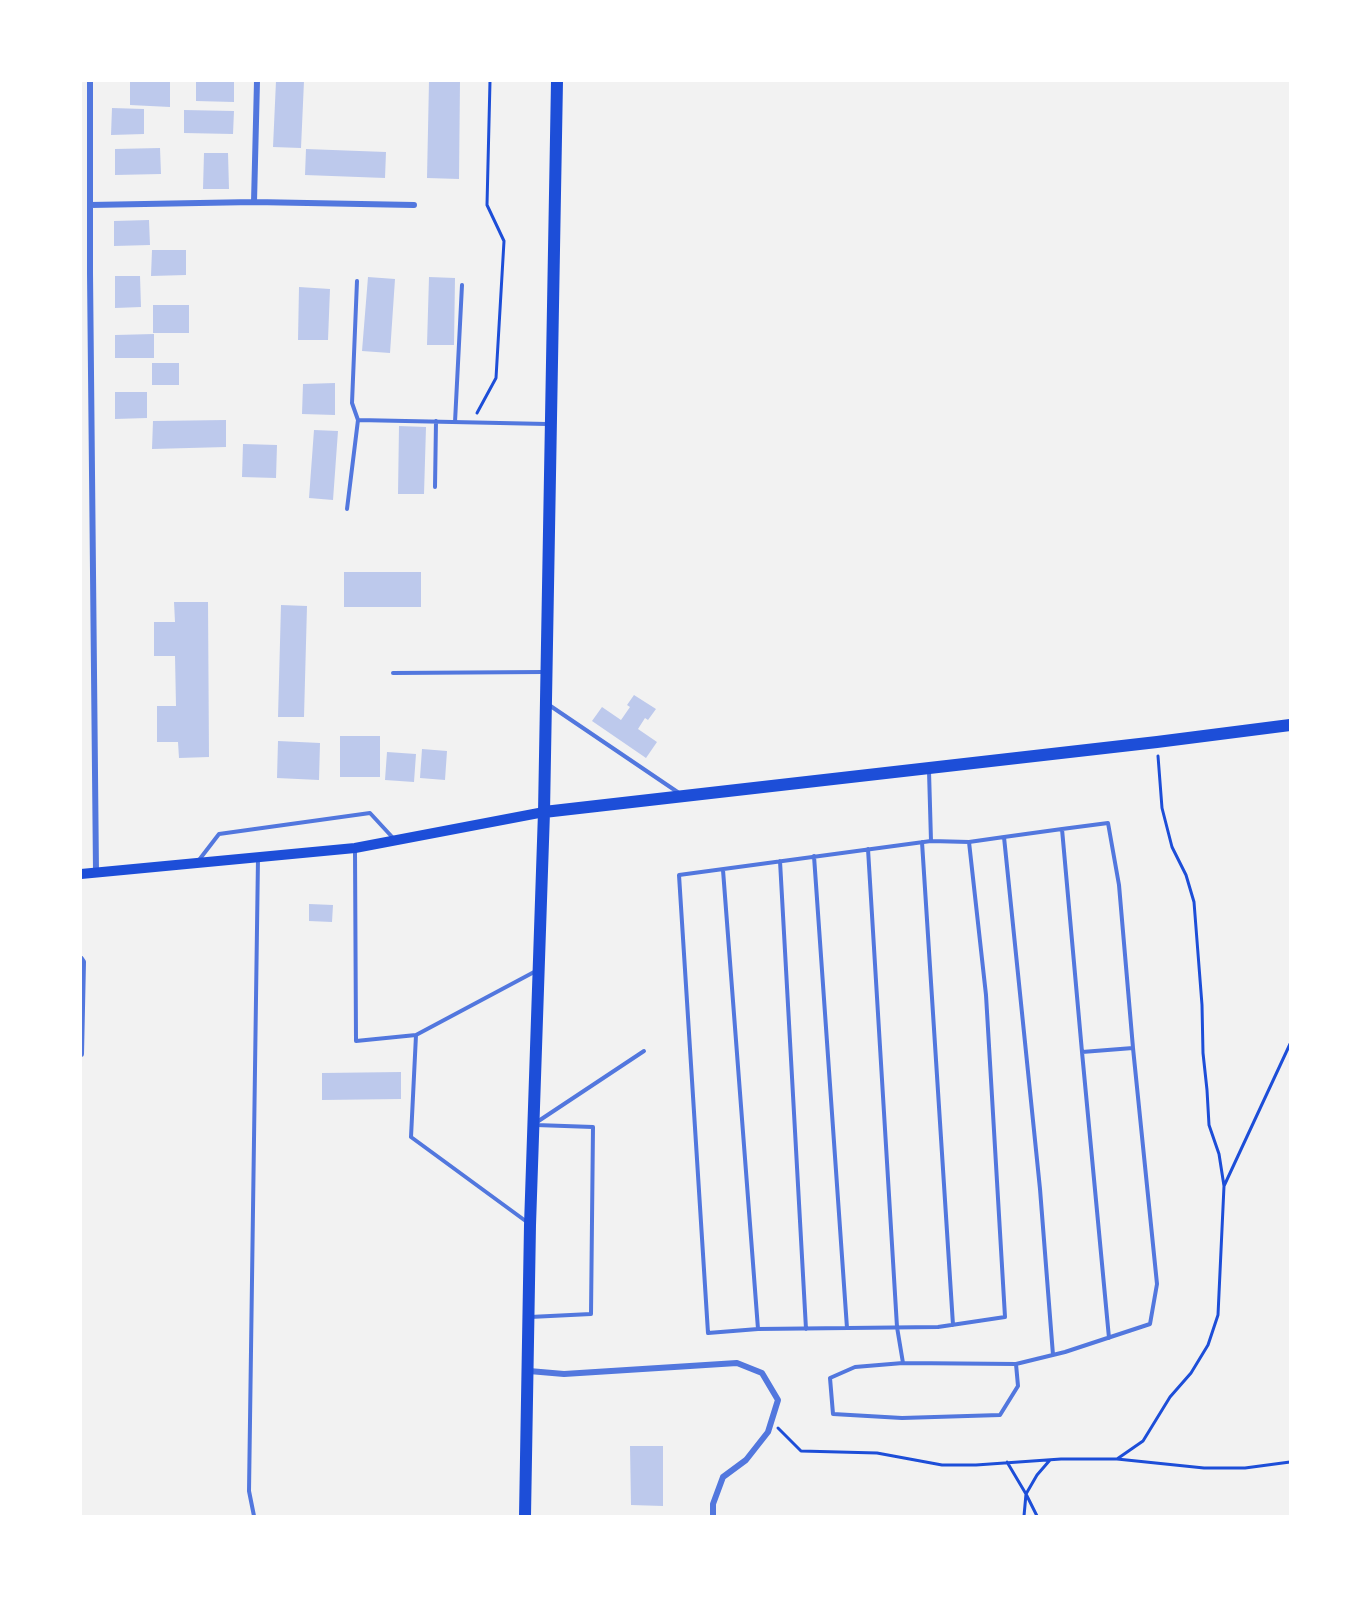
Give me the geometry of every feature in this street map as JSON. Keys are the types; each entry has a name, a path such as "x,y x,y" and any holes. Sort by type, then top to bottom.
{"highway":[{"path":"525,1516 531,1225 544,812 557,81"},
{"path":"544,812 1290,725"}],"main road":[{"path":"81,874 356,848 544,812"}],"street":[{"path":"90,81 96,871"},
{"path":"254,202 257,81"},
{"path":"90,205 254,202 414,205"},
{"path":"81,273 90,273"},
{"path":"81,959 83,962 81,1054"},
{"path":"529,1371 564,1374 737,1363 762,1372 778,1401 768,1432 746,1460 723,1477 713,1504 713,1516"}],"lane":[{"path":"347,509 358,420 352,403 357,280"},
{"path":"456,422 462,285"},
{"path":"358,420 551,424"},
{"path":"435,487 436,421"},
{"path":"393,673 547,672"},
{"path":"546,703 682,796"},
{"path":"928,768 931,841"},
{"path":"197,862 219,834 370,813 395,840"},
{"path":"969,842 986,995 1005,1317 938,1327 758,1329 708,1333 679,875 922,842 969,842 1108,823 1119,885 1157,1284 1150,1324 1053,1355 1016,1364 903,1362 855,1367 830,1378 833,1414 902,1418 1000,1415 1018,1386 1016,1364"},
{"path":"1062,829 1109,1338"},
{"path":"1004,837 1040,1189 1053,1355"},
{"path":"922,842 953,1325"},
{"path":"356,848 356,1041 416,1035 539,969"},
{"path":"868,849 897,1327 903,1362"},
{"path":"814,856 847,1328"},
{"path":"255,1515 249,1491 258,857"},
{"path":"780,861 806,1329"},
{"path":"723,870 758,1329"},
{"path":"416,1035 411,1137 531,1225"},
{"path":"1082,1052 1133,1048"},
{"path":"534,1125 644,1051"},
{"path":"529,1317 591,1314 593,1127 534,1125"}],"path":[{"path":"472,422 496,378 504,253 504,241 487,205 490,81"},
{"path":"1117,1459 1143,1441 1170,1396 1191,1373 1208,1345 1218,1315 1224,1186 1219,1154 1209,1125 1194,902 1172,847 1162,808 1156,742"},
{"path":"1224,1186 1290,1044"},
{"path":"771,1422 801,1451 878,1453 942,1465 1117,1459 1204,1468 1245,1468 1290,1462"},
{"path":"1024,1516 1026,1494 1036,1475 1050,1460"},
{"path":"1007,1462 1037,1516"}],"building":[{"path":"130,81 170,81 170,107 130,105"},
{"path":"196,81 234,81 234,102 196,101"},
{"path":"276,81 304,81 301,148 273,147"},
{"path":"429,81 460,81 459,179 427,178"},
{"path":"112,108 144,109 144,134 111,135"},
{"path":"184,110 234,111 233,134 184,133"},
{"path":"160,148 161,174 115,175 115,149"},
{"path":"306,149 386,152 385,178 305,175"},
{"path":"204,153 228,153 229,189 203,189"},
{"path":"149,220 150,245 114,246 114,221"},
{"path":"152,250 186,250 186,275 151,276"},
{"path":"115,276 140,276 141,307 115,308"},
{"path":"368,277 395,279 390,353 362,351"},
{"path":"429,277 455,278 454,345 427,345"},
{"path":"299,287 330,289 328,340 298,340"},
{"path":"153,305 189,305 189,333 153,333"},
{"path":"154,334 154,358 115,358 115,335"},
{"path":"152,363 179,363 179,385 152,385"},
{"path":"335,383 335,415 302,414 303,384"},
{"path":"115,392 147,392 147,418 115,419"},
{"path":"226,420 226,447 152,449 153,421"},
{"path":"399,426 426,427 424,494 398,494"},
{"path":"314,430 338,431 333,500 309,498"},
{"path":"243,444 277,445 276,478 242,477"},
{"path":"344,572 421,572 421,607 344,607"},
{"path":"174,602 208,602 209,757 179,758 178,742 157,742 157,706 176,706 175,656 154,656 154,622 175,622"},
{"path":"281,605 307,606 304,717 278,717"},
{"path":"634,695 656,709 648,720 645,718 638,729 657,742 646,758 592,721 602,707 621,720 630,707 627,705"},
{"path":"340,736 380,736 380,777 340,777"},
{"path":"278,741 320,743 319,780 277,778"},
{"path":"422,749 447,751 445,780 420,778"},
{"path":"387,752 416,754 414,782 385,780"},
{"path":"309,904 333,905 332,922 309,921"},
{"path":"401,1072 401,1099 322,1100 322,1073"},
{"path":"630,1446 663,1446 663,1506 631,1505"}]}
